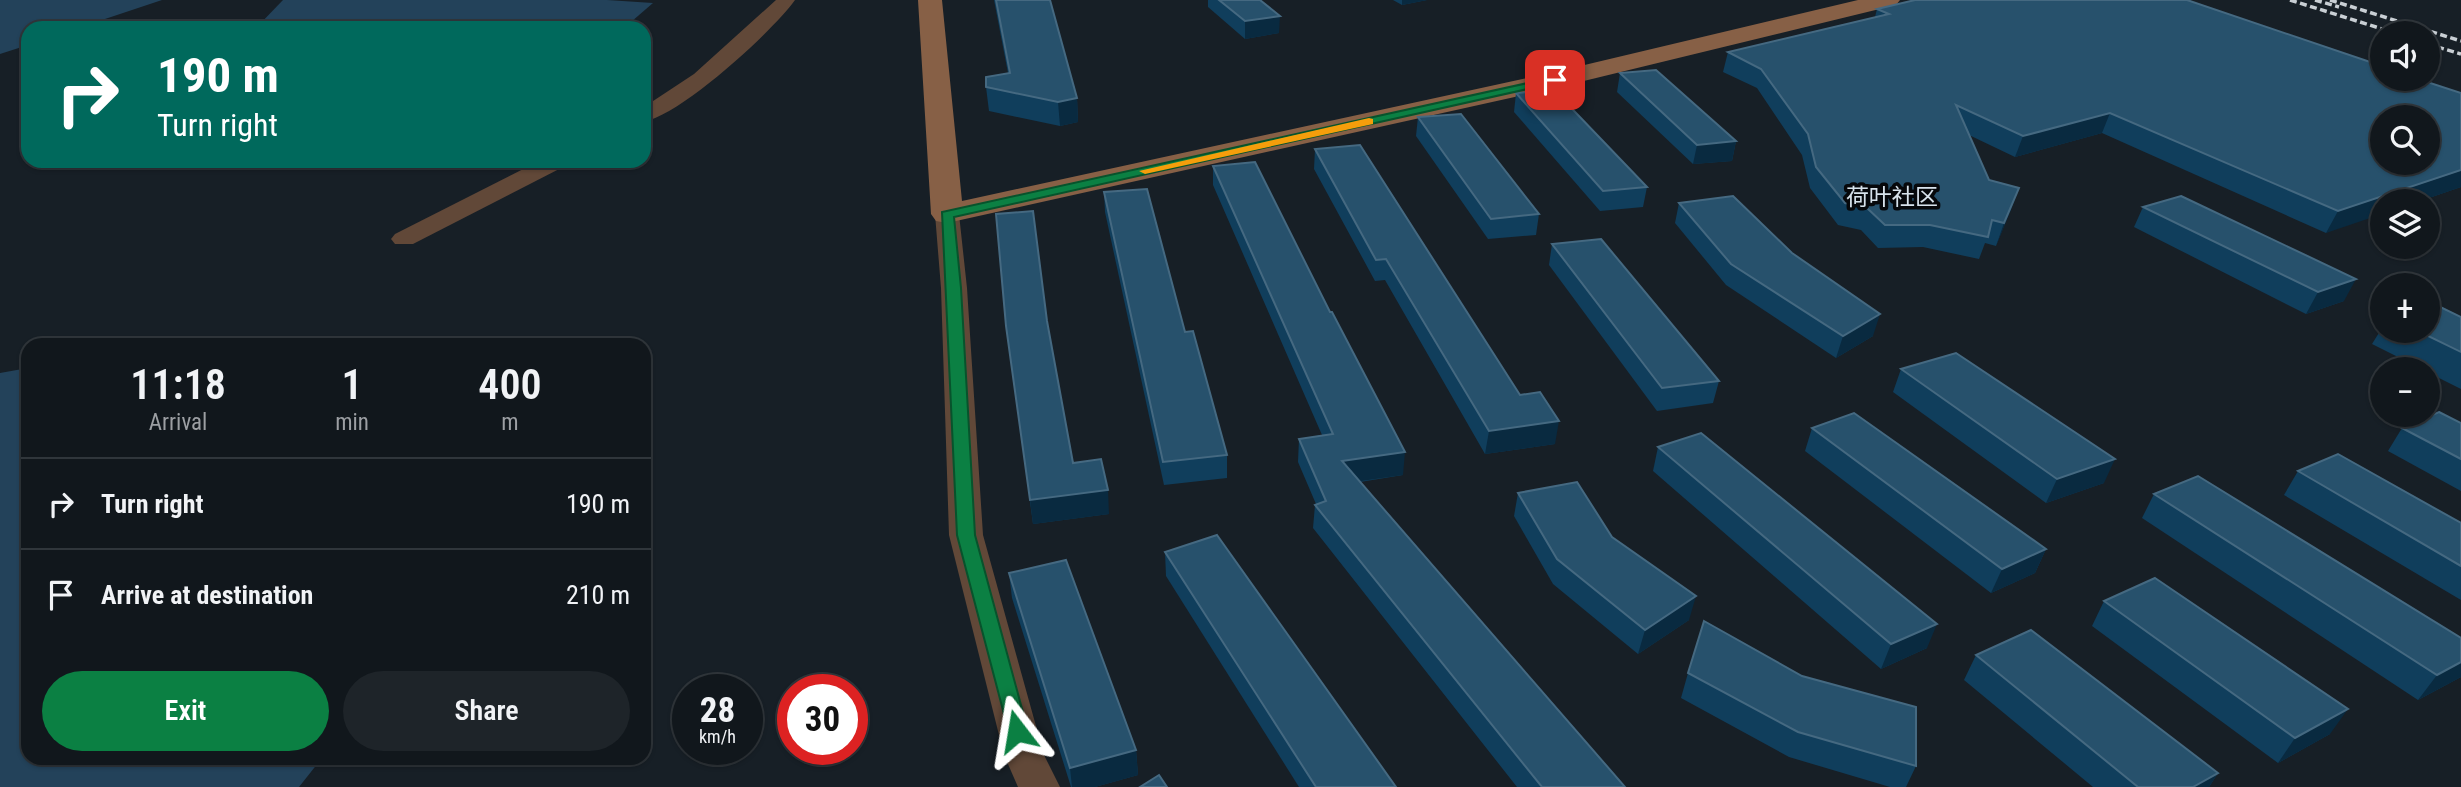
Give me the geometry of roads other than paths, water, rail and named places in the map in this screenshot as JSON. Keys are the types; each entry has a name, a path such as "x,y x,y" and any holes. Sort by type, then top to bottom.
{"main road":[{"path":"930,0 947,215 1555,80 1888,0"}],"street":[{"path":"651,113 665,106 712,69 786,0"},
{"path":"404,239 543,168"},
{"path":"947,215 954,288 966,535 1024,755 1039,787"}],"railway":[{"path":"2290,0 2370,25"},
{"path":"2315,0 2339,7"},
{"path":"2330,0 2461,41"},
{"path":"2440,48 2461,54"}],"district":[{"name":"荷叶社区","path":"1892,197"}]}
